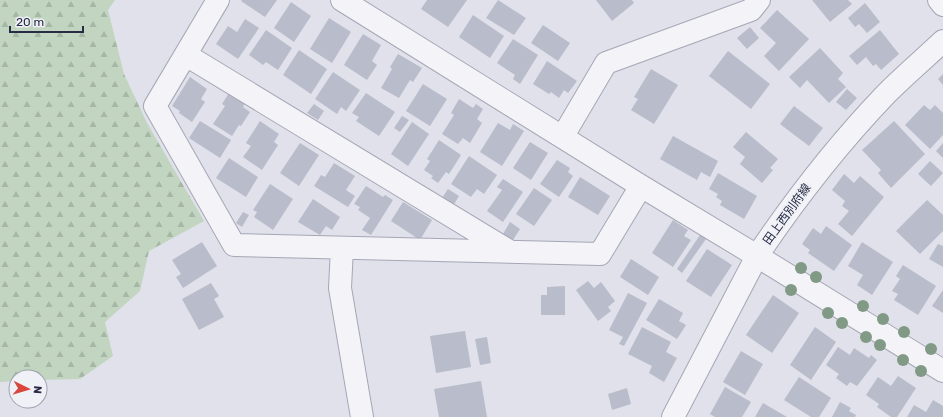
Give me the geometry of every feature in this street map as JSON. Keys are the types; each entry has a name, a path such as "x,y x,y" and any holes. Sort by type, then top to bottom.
{"street":[{"path":"218,0 155,106 234,245 600,254 641,186"},
{"path":"342,0 563,136 641,186 943,371"},
{"path":"563,136 606,63 752,10 759,0"},
{"path":"939,0 943,5"},
{"name":"田上西別府線","path":"673,417 757,256 817,172 888,92 943,41"},
{"path":"186,55 510,252"},
{"path":"342,248 340,288 362,417"}],"green space":[{"path":"0,0 115,0 108,10 124,74 147,123 204,221 149,251 140,291 105,322 113,356 80,379 48,380 48,369 8,369 8,382 0,382"}],"building":[{"path":"277,0 265,17 241,1"},
{"path":"427,0 467,0 448,27 421,9"},
{"path":"498,0 526,18 514,35 486,18"},
{"path":"596,0 632,0 634,3 612,21"},
{"path":"812,0 848,0 852,4 830,22"},
{"path":"291,2 311,16 294,42 274,28"},
{"path":"865,3 880,22 867,33 859,24 855,27 848,18"},
{"path":"777,10 809,39 779,71 764,56 776,43 760,28"},
{"path":"473,15 504,36 490,58 459,37"},
{"path":"329,18 351,32 332,63 310,49"},
{"path":"245,19 259,28 238,59 216,44 228,26 237,32"},
{"path":"543,25 570,43 558,61 531,43"},
{"path":"750,27 759,38 747,49 737,38"},
{"path":"266,30 292,48 278,70 266,62 263,65 249,55"},
{"path":"880,30 899,54 881,70 876,64 873,66 866,57 857,65 849,56"},
{"path":"363,34 381,45 372,61 377,65 367,80 344,65"},
{"path":"513,39 538,55 520,84 513,79 515,75 497,63"},
{"path":"820,48 843,73 838,79 846,87 829,103 807,80 800,88 789,77"},
{"path":"299,50 327,69 311,94 283,75"},
{"path":"728,51 770,84 751,109 709,76"},
{"path":"398,54 422,68 413,82 410,80 399,98 381,88 392,69 390,67"},
{"path":"547,61 577,81 568,93 564,90 559,98 551,92 549,94 533,84"},
{"path":"651,69 678,85 654,124 631,110 638,99 634,97"},
{"path":"333,72 360,90 346,111 341,107 337,114 315,99"},
{"path":"943,74 943,85 938,79"},
{"path":"190,77 207,89 201,99 205,102 192,122 172,106"},
{"path":"423,84 447,99 430,126 406,111"},
{"path":"847,89 857,98 846,110 836,102"},
{"path":"229,93 245,103 243,107 250,112 232,136 213,124 225,106 222,104"},
{"path":"366,93 395,112 379,136 356,121 359,117 352,113"},
{"path":"459,99 473,108 476,104 483,109 477,119 482,123 470,143 463,138 458,144 442,134 454,115 451,113"},
{"path":"314,104 324,111 318,120 307,113"},
{"path":"924,105 930,110 935,105 943,113 943,135 930,149 905,125"},
{"path":"794,106 823,128 809,146 780,124"},
{"path":"402,116 409,120 400,132 394,128"},
{"path":"200,121 231,140 220,158 189,138"},
{"path":"260,121 279,134 274,142 278,145 262,170 243,157 251,146 246,143"},
{"path":"894,121 925,154 891,188 878,173 881,170 862,150"},
{"path":"412,122 429,134 408,166 391,154"},
{"path":"498,123 510,130 513,124 524,131 502,166 480,152"},
{"path":"746,132 778,159 770,168 773,170 762,183 740,164 745,157 733,147"},
{"path":"673,136 718,161 710,177 701,172 697,180 660,159"},
{"path":"439,140 461,155 449,174 446,172 438,183 431,178 433,176 424,170 430,161 427,159"},
{"path":"530,142 548,153 531,180 513,168"},
{"path":"300,143 319,155 299,186 280,173"},
{"path":"943,143 943,158 936,151"},
{"path":"469,156 497,175 484,194 477,189 471,197 451,184"},
{"path":"229,158 258,177 246,197 216,178"},
{"path":"557,160 570,168 568,172 573,176 559,197 540,184"},
{"path":"930,161 943,173 931,186 918,174"},
{"path":"334,163 355,176 346,190 355,196 348,207 314,186 321,175 325,177"},
{"path":"718,173 757,196 744,219 720,205 722,201 716,197 718,194 709,189"},
{"path":"844,174 854,183 860,176 884,197 852,236 838,224 849,211 842,206 845,201 832,190"},
{"path":"580,177 610,196 598,215 568,197"},
{"path":"503,179 523,192 503,222 487,211 502,190 497,187"},
{"path":"270,184 293,199 273,230 254,217 257,212 253,210"},
{"path":"366,186 383,197 385,195 393,200 371,235 362,230 370,218 358,210 360,207 354,204"},
{"path":"534,188 552,200 534,226 516,214"},
{"path":"448,189 459,196 453,206 442,198"},
{"path":"313,199 340,217 332,230 326,226 320,235 298,222"},
{"path":"927,200 943,215 943,231 920,254 896,231"},
{"path":"403,202 432,220 420,240 391,221"},
{"path":"243,212 249,215 242,227 236,223"},
{"path":"673,220 688,230 684,236 691,240 673,267 652,253"},
{"path":"510,222 520,229 513,240 503,234"},
{"path":"826,226 852,245 834,271 808,253 810,250 802,244 813,228 821,234"},
{"path":"700,235 706,239 682,273 677,269"},
{"path":"202,242 217,266 183,288 176,277 181,274 172,260"},
{"path":"862,242 893,262 872,295 857,285 863,275 848,266"},
{"path":"938,244 943,246 943,267 929,259"},
{"path":"707,249 732,265 711,297 686,281"},
{"path":"631,259 659,277 648,295 620,277"},
{"path":"903,265 936,286 918,315 894,300 898,294 892,291 900,279 896,276"},
{"path":"588,281 594,288 601,282 615,301 608,307 611,311 598,321 576,290"},
{"path":"211,283 219,296 214,299 224,317 199,330 182,299"},
{"path":"565,286 565,315 541,315 541,295 547,295 547,287"},
{"path":"943,290 943,313 932,306"},
{"path":"628,293 647,303 624,346 619,344 623,337 609,330"},
{"path":"773,295 799,313 772,353 746,335"},
{"path":"659,299 683,313 679,321 686,325 677,339 646,320"},
{"path":"642,327 671,342 666,352 677,358 664,382 649,373 652,366 628,354"},
{"path":"815,327 836,342 811,380 790,365"},
{"path":"465,331 471,367 436,373 430,336"},
{"path":"487,337 491,363 480,365 475,339"},
{"path":"838,347 850,355 854,348 869,358 871,355 877,360 857,386 850,382 847,386 836,378 839,374 826,365"},
{"path":"741,351 763,364 745,395 723,382"},
{"path":"898,376 916,388 897,417 891,417 877,407 879,404 866,395 878,377 891,386"},
{"path":"799,377 831,398 819,417 811,417 784,400"},
{"path":"481,381 487,417 439,417 434,389"},
{"path":"725,387 751,402 742,417 715,417 710,414"},
{"path":"627,388 631,404 612,410 608,394"},
{"path":"933,400 943,406 943,417 907,417 914,405 926,412"},
{"path":"840,402 851,408 849,411 856,415 855,417 832,417"},
{"path":"763,403 787,417 755,417"}]}
